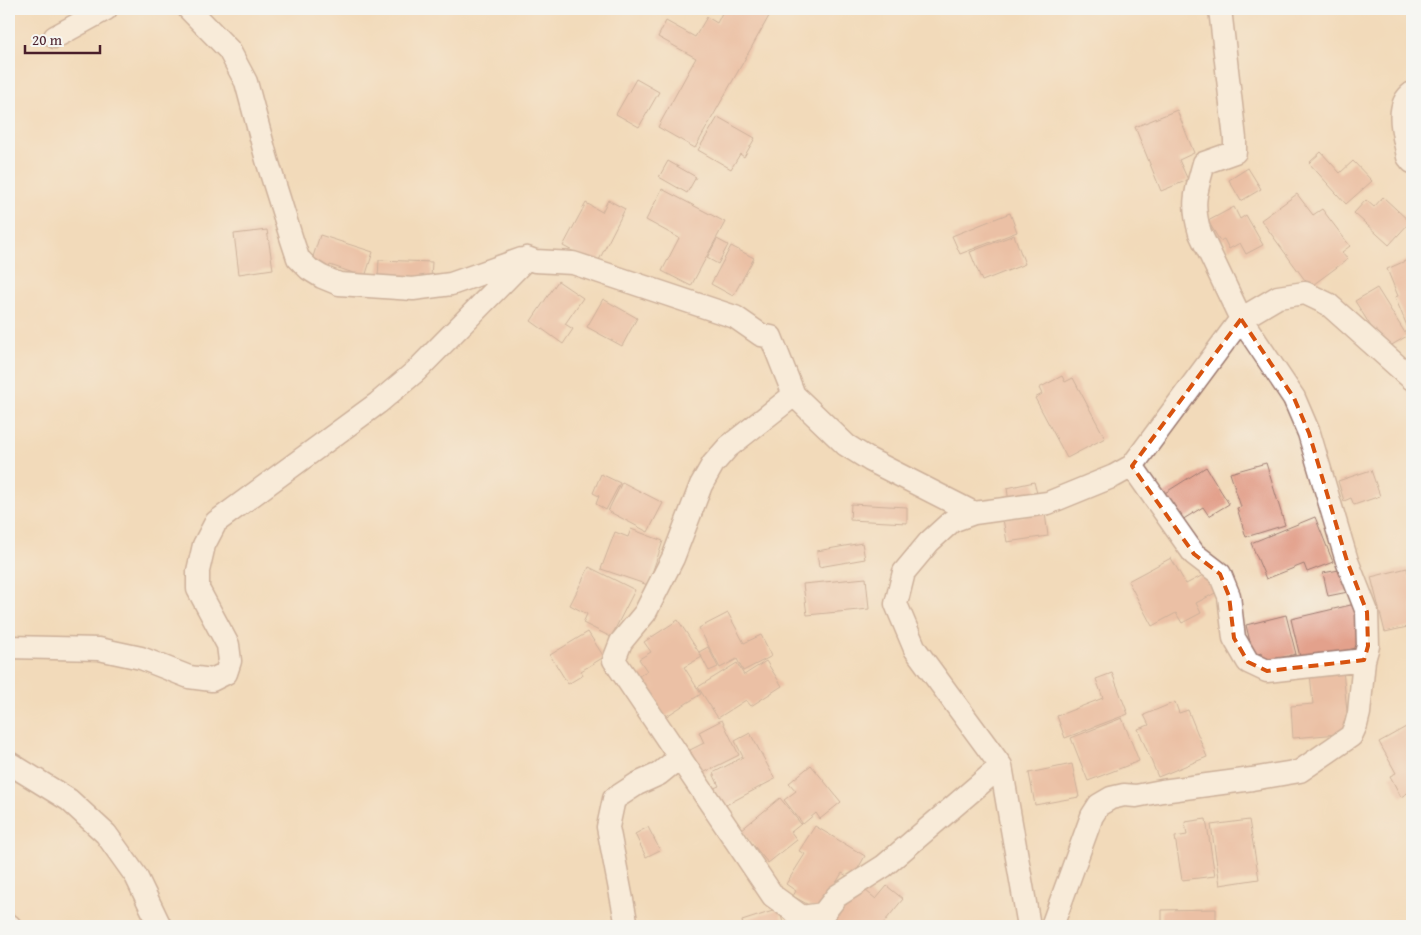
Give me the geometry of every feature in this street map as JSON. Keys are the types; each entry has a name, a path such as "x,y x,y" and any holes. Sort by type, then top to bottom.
{"street":[{"path":"55,37 106,9"},
{"path":"189,9 229,50 246,82 267,160 292,240 298,258 308,269 339,284 413,289 452,284 527,258 535,261 573,263 735,317 761,335 771,337 794,395 846,445 870,460 974,513"},
{"path":"1052,926 1092,816 1098,805 1111,798 1124,795 1136,796 1300,771 1351,736 1359,713 1364,660 1368,646 1367,612 1347,561 1309,433 1294,398 1241,319 1200,233 1196,218 1194,200 1204,163 1235,152 1220,9"},
{"path":"1412,93 1407,97 1401,115 1408,157 1412,162"},
{"path":"9,648 99,648 142,658 188,677 212,680 226,673 230,661 228,645 198,589 198,571 204,545 216,522 416,371 527,258"},
{"path":"1028,926 1002,766 914,649 896,604 904,572 929,542 952,521 974,513 1048,503 1114,476 1132,466 1241,319 1278,297 1305,293 1328,304 1412,379"},
{"path":"794,395 728,446 713,464 701,485 673,558 645,613 621,642 614,660 773,896 802,916 823,914 837,896 884,866 1002,766"},
{"path":"1132,466 1194,554 1220,574 1229,596 1234,638 1248,662 1267,671 1364,660"},
{"path":"627,926 608,827 614,799 637,784 659,774 680,757"},
{"path":"9,763 69,800 106,834 136,876 160,926"}],"highlighted area":[{"path":"1241,319 1294,398 1309,433 1347,561 1367,612 1368,646 1364,660 1267,671 1248,662 1234,638 1229,596 1220,574 1194,554 1132,466"}],"building":[{"path":"724,9 773,9 695,148 658,127 696,58 658,37 666,21 695,37 707,17 717,23"},
{"path":"814,9 828,9 824,15"},
{"path":"636,79 659,92 639,127 616,114"},
{"path":"1177,110 1194,153 1179,160 1188,180 1161,191 1135,127"},
{"path":"718,117 755,138 744,157 740,154 731,169 698,150"},
{"path":"1321,152 1340,173 1353,161 1372,181 1346,204 1309,163"},
{"path":"668,161 696,177 687,193 659,177"},
{"path":"1248,168 1261,189 1241,201 1229,180"},
{"path":"662,189 725,222 691,286 662,271 679,238 646,220"},
{"path":"1297,194 1313,215 1322,209 1350,246 1342,252 1348,259 1310,287 1261,220"},
{"path":"1383,197 1410,222 1389,245 1354,213 1366,200 1374,207"},
{"path":"608,200 625,209 597,264 563,246 586,203 602,212"},
{"path":"1234,207 1240,219 1246,215 1263,245 1246,254 1240,243 1229,249 1224,239 1220,241 1208,221"},
{"path":"1010,213 1017,232 960,254 952,236"},
{"path":"267,230 273,269 239,274 234,234"},
{"path":"320,235 373,252 365,277 330,265 328,272 310,266"},
{"path":"1014,235 1025,264 982,281 970,252"},
{"path":"717,239 728,245 718,264 707,258"},
{"path":"731,246 754,258 733,296 711,284"},
{"path":"1412,258 1412,338 1395,297 1398,296 1387,269"},
{"path":"379,260 432,262 431,278 378,277"},
{"path":"558,281 583,298 565,324 573,329 563,344 531,321"},
{"path":"1377,288 1407,336 1385,349 1355,301"},
{"path":"603,299 637,318 622,346 587,327"},
{"path":"1062,376 1065,382 1073,378 1105,438 1067,458 1035,398 1042,394 1039,388"},
{"path":"1266,463 1285,525 1246,537 1237,508 1241,507 1230,473"},
{"path":"1206,467 1229,504 1209,516 1203,507 1177,523 1160,496"},
{"path":"1371,470 1380,496 1354,505 1351,498 1344,501 1338,481"},
{"path":"601,474 620,483 606,510 596,504 599,496 593,493"},
{"path":"622,482 663,503 648,532 608,511"},
{"path":"1034,482 1038,497 1009,503 1007,488"},
{"path":"851,504 907,507 907,523 850,520"},
{"path":"1045,513 1048,536 1007,542 1003,519"},
{"path":"1315,517 1333,562 1307,572 1304,564 1266,579 1251,543"},
{"path":"631,529 663,541 648,585 601,569 615,532 628,537"},
{"path":"862,543 865,559 819,567 817,551"},
{"path":"1171,558 1186,584 1211,571 1221,590 1196,603 1201,613 1182,623 1176,613 1152,626 1128,581"},
{"path":"589,567 635,590 611,637 583,623 587,614 570,605"},
{"path":"1407,568 1412,587 1412,626 1385,632 1371,577"},
{"path":"1344,569 1348,592 1328,596 1323,573"},
{"path":"866,578 869,609 807,615 803,584"},
{"path":"1355,604 1365,646 1301,661 1291,619"},
{"path":"728,613 744,643 761,635 772,656 743,671 737,659 720,668 699,628"},
{"path":"1286,615 1296,654 1264,662 1262,653 1253,655 1246,625"},
{"path":"678,620 702,657 684,667 701,694 665,717 639,676 647,671 639,659 651,652 644,642"},
{"path":"588,632 604,657 581,671 583,675 568,684 550,655"},
{"path":"708,647 718,667 709,671 699,652"},
{"path":"766,661 782,686 751,706 746,700 718,718 698,687 737,663 744,675"},
{"path":"1343,670 1349,733 1293,738 1291,706 1313,704 1310,673"},
{"path":"1112,673 1128,714 1065,738 1057,716 1103,698 1096,679"},
{"path":"1175,702 1179,713 1188,710 1207,757 1158,777 1138,729 1149,725 1144,715"},
{"path":"1122,718 1139,761 1088,781 1071,738"},
{"path":"722,720 739,755 701,774 690,750 704,743 699,732"},
{"path":"1406,727 1412,738 1412,790 1401,797 1390,776 1396,773 1379,742"},
{"path":"750,733 775,779 724,806 714,788 719,786 713,773 743,757 735,741"},
{"path":"1072,764 1079,797 1035,805 1029,773"},
{"path":"811,765 841,802 820,819 816,813 803,824 784,800 796,791 789,783"},
{"path":"780,798 801,824 791,832 797,840 768,863 741,830"},
{"path":"1206,819 1215,876 1182,880 1175,837 1187,835 1185,822"},
{"path":"1249,820 1259,879 1220,885 1211,825"},
{"path":"815,826 865,856 852,879 842,873 819,911 793,896 796,891 786,884 805,854 799,851"},
{"path":"648,827 660,850 646,857 635,834"},
{"path":"887,886 903,899 881,926 837,926 827,918 840,901 846,905 861,887 876,899"},
{"path":"779,909 784,926 743,926 742,921"},
{"path":"1216,909 1216,926 1162,926 1162,910"},
{"path":"1412,921 1412,926 1402,926"}]}
